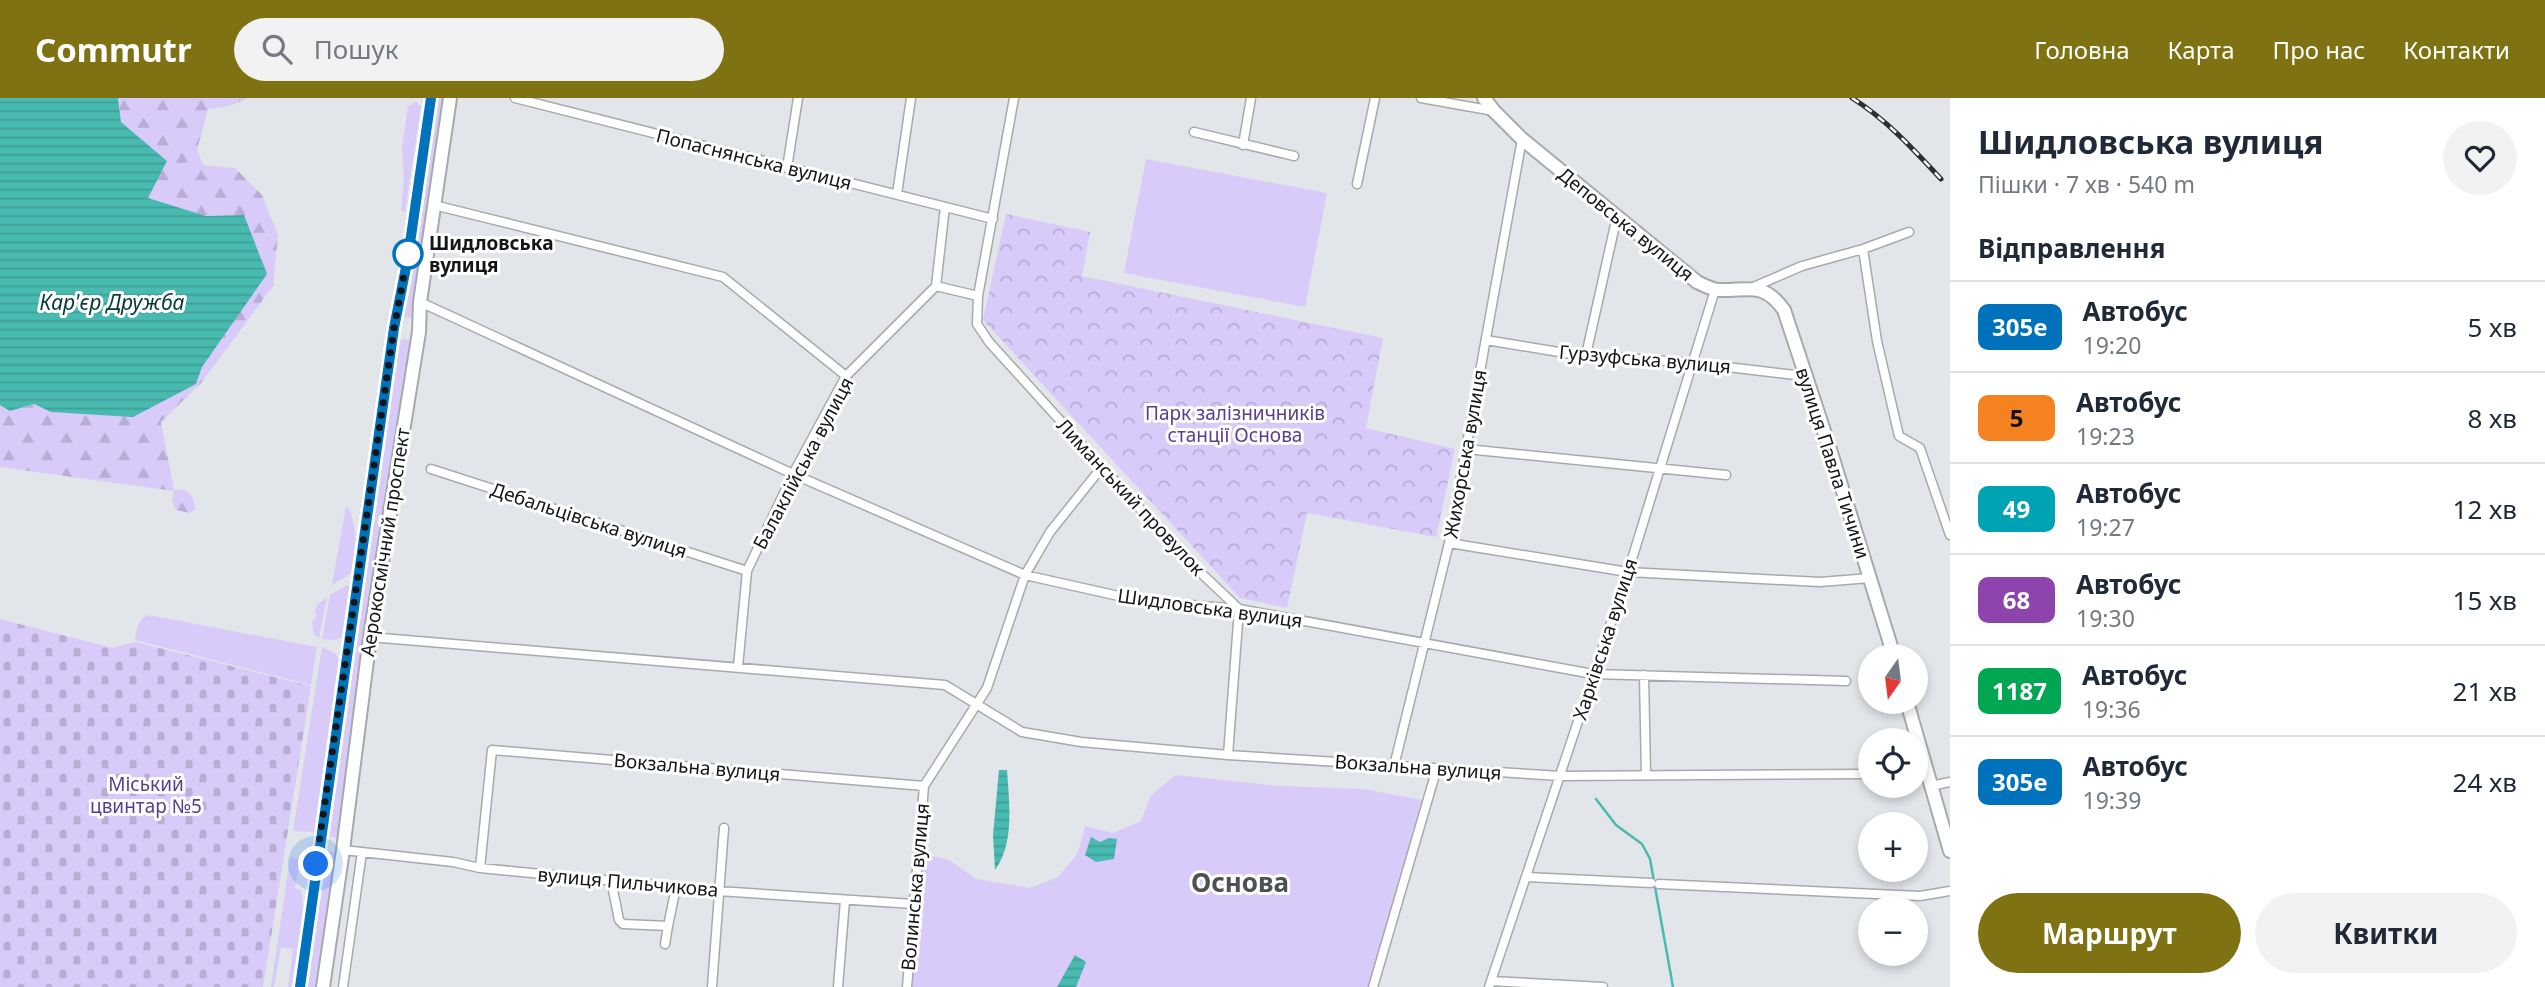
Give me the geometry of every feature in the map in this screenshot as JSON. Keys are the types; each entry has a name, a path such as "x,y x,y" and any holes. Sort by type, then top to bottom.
{"main road":[{"name":"Аерокосмічний проспект","path":"300,987 394,328 408,257 431,98"},
{"name":"Аерокосмічний проспект","path":"323,987 370,636 419,332 420,302 450,98"},
{"name":"Деповська вулиця","path":"1485,98 1522,139 1697,282 1715,290 1751,288"},
{"name":"вулиця Павла Тичини","path":"1751,288 1763,290 1775,298 1784,310 1890,644"},
{"path":"394,328 419,332"},
{"path":"1928,787 1950,851"}],"street":[{"name":"Попаснянська вулиця","path":"515,98 993,219"},
{"path":"552,108 554,98"},
{"path":"787,168 798,98"},
{"path":"897,194 911,98"},
{"name":"Лиманський провулок","path":"1014,98 978,296 977,324 982,333 1181,554 1239,609"},
{"path":"1243,145 1251,98"},
{"path":"1357,184 1375,98"},
{"path":"1421,98 1494,111"},
{"path":"1194,132 1294,156"},
{"name":"Жихорська вулиця","path":"1394,766 1449,543 1522,139"},
{"path":"434,205 723,277 846,376"},
{"path":"944,207 936,286 978,296"},
{"path":"1586,355 1617,216"},
{"name":"Деповська вулиця","path":"1751,288 1802,266 1863,249 1909,232"},
{"path":"1863,249 1877,341 1899,436 1920,448 1950,535"},
{"name":"Балаклійська вулиця","path":"738,667 747,571 793,474 846,376 936,286"},
{"name":"Харківська вулиця","path":"1490,984 1628,572 1715,290"},
{"name":"Шидловська вулиця","path":"420,302 793,474 1025,575 1141,601 1239,609 1594,674 1846,681"},
{"name":"Гурзуфська вулиця","path":"1486,340 1586,355 1693,363 1804,376"},
{"path":"1466,449 1726,475"},
{"path":"924,786 987,688 1025,575 1049,532 1102,467"},
{"name":"Дебальцівська вулиця","path":"431,469 747,571"},
{"path":"1449,543 1628,572 1819,583 1870,578"},
{"path":"1228,755 1239,609"},
{"name":"Вокзальна вулиця","path":"370,636 945,685 1022,732 1081,742 1228,755 1559,776 1858,775"},
{"path":"1644,675 1646,775"},
{"name":"Вокзальна вулиця","path":"480,868 492,750 924,786"},
{"path":"1373,987 1437,768"},
{"path":"1928,778 1950,782"},
{"name":"Волинська вулиця","path":"907,987 924,786"},
{"path":"712,987 724,828"},
{"name":"вулиця Пильчикова","path":"343,850 453,862 480,868 676,887 914,904"},
{"path":"344,987 362,852"},
{"path":"1526,877 1920,897 1950,891"},
{"path":"611,880 619,920 623,924 668,926"},
{"path":"665,944 676,887"},
{"path":"838,987 845,900"},
{"path":"1490,984 1603,987"}],"green space":[{"path":"118,98 249,98 229,106 208,109 197,150 203,165 235,168 262,195 278,235 273,286 202,382 161,422 174,490 186,491 192,496 195,509 190,513 176,510 172,502 174,491 0,467 0,405 10,411 34,404 51,412 79,413 196,384 202,367 244,215 206,216 147,198 167,161 121,122"},
{"path":"436,98 446,98 415,317 407,318 403,315"},
{"path":"416,102 421,106 405,212 401,210 404,182 402,148 408,106"},
{"path":"1146,159 1327,193 1305,307 1124,273"},
{"name":"Парк залізничників станції Основа","path":"1006,214 1090,232 1082,276 1383,338 1366,428 1455,449 1436,537 1307,513 1287,608 1240,598 983,320"},
{"path":"404,338 410,341 338,838 327,836 400,341"},
{"path":"346,506 354,526 354,567 345,578 332,585"},
{"path":"348,585 350,587 344,636 335,640 322,639 330,595"},
{"path":"327,597 319,638 314,634 312,620 315,621 314,612 318,604"},
{"path":"148,615 317,647 311,685 135,640 140,622"},
{"name":"Міський цвинтар №5","path":"0,619 112,648 136,642 311,686 263,987 0,987"},
{"path":"322,647 335,653 339,660 314,832 293,831"},
{"path":"1176,775 1280,786 1363,789 1427,801 1373,987 907,987 918,856 949,860 976,879 1030,888 1058,877 1078,853 1085,826 1113,833 1141,821 1151,795"},
{"path":"325,851 335,852 315,987 307,987"},
{"path":"290,858 300,859 295,888 301,890 302,900 300,938 291,987 288,987 293,949 281,947 274,987 271,987"}],"water":[{"name":"Кар'єр Дружба","path":"0,98 118,98 121,122 167,161 148,198 206,216 244,215 267,274 202,367 196,384 133,417 51,412 34,404 10,411 0,405"},
{"path":"999,770 1007,770 1009,822 1006,847 995,870 993,835"},
{"path":"1091,837 1100,842 1109,838 1117,839 1114,859 1096,862 1085,855"},
{"path":"1075,955 1086,962 1076,987 1057,987"}],"waterway":[{"path":"1596,799 1616,825 1642,844 1650,859 1673,987"}],"railway":[{"path":"1852,98 1888,125 1941,179"}],"bus line":[{"name":"305e","path":"300,987 394,328 408,257 431,98"}],"place":[{"name":"Шидловська вулиця","path":"408,254"}],"district":[{"name":"Основа","path":"1240,883"}],"route":[{"path":"316,864 394,328 408,254"}]}
